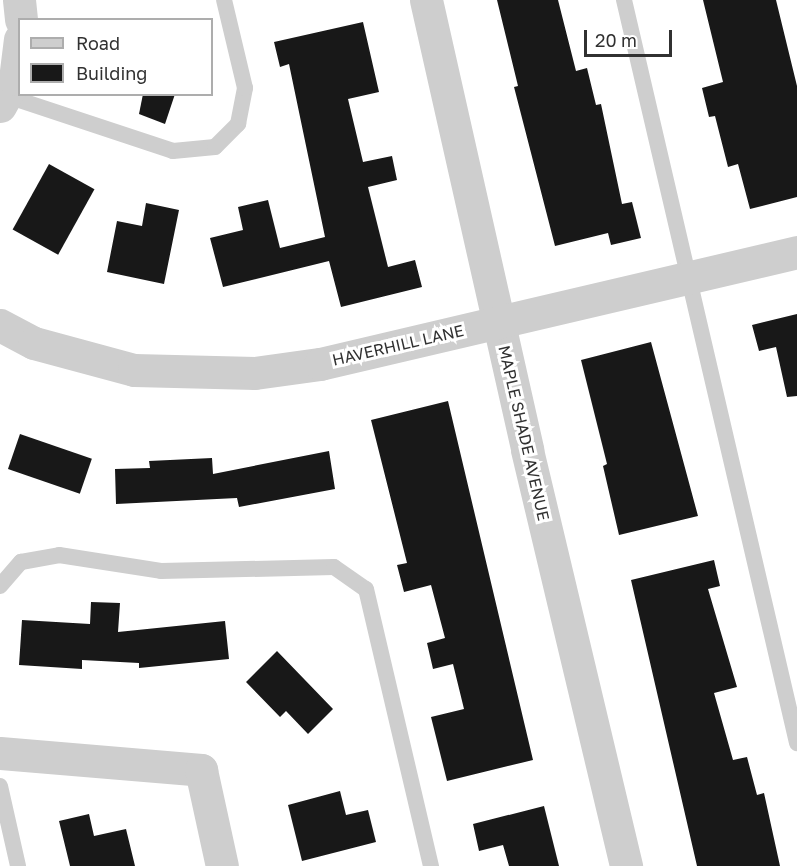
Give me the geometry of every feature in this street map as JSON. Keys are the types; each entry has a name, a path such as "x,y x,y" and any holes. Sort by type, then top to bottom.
{"street":[{"path":"19,0 21,18"},
{"name":"MAPLE SHADE AVENUE","path":"426,0 626,866"},
{"path":"2,99 15,79 18,55"},
{"name":"HAVERHILL LANE","path":"0,325 34,343 134,370 255,373 320,364 797,252"},
{"path":"0,753 201,770 222,866"}],"lane":[{"path":"2,99 173,150 215,147 238,124 244,88 224,0"},
{"path":"624,0 797,743"},
{"path":"0,586 21,562 58,555 161,571 334,567 366,589 431,866"},
{"path":"0,786 18,866"}],"building":[{"path":"497,0 558,0 576,71 587,68 596,105 601,104 622,204 632,202 641,238 611,245 608,233 555,246 514,87 518,86"},
{"path":"703,0 776,0 797,86 797,197 750,209 738,164 728,167 715,116 709,117 702,88 723,82"},
{"path":"363,22 379,92 348,99 363,162 392,156 397,180 368,187 388,267 415,260 422,287 341,307 329,261 223,287 210,238 243,230 238,207 268,200 280,248 325,237 289,64 280,67 274,42"},
{"path":"143,96 174,96 165,124 139,114"},
{"path":"49,164 94,189 58,255 13,230"},
{"path":"146,203 179,210 164,284 107,272 117,221 142,226"},
{"path":"797,314 797,396 787,397 776,347 759,351 752,325"},
{"path":"651,342 698,516 619,535 603,466 607,464 581,360"},
{"path":"448,401 533,760 447,781 431,717 464,709 453,664 433,669 427,643 445,638 431,585 404,592 397,565 407,563 371,420"},
{"path":"20,434 92,459 80,494 8,469"},
{"path":"329,451 335,489 239,507 237,498 116,504 115,469 150,468 149,461 212,458 213,474"},
{"path":"714,560 720,586 708,589 737,687 714,693 733,760 747,757 757,795 764,793 780,866 697,866 631,580"},
{"path":"91,602 120,603 118,632 225,621 229,659 139,668 139,663 82,660 82,669 19,665 22,620 90,624"},
{"path":"277,651 333,709 308,734 286,711 280,717 246,682"},
{"path":"340,791 346,815 368,810 376,842 302,861 288,805"},
{"path":"544,806 559,866 509,866 503,845 479,851 473,824"},
{"path":"89,814 94,836 126,829 135,866 70,866 59,821"}]}
